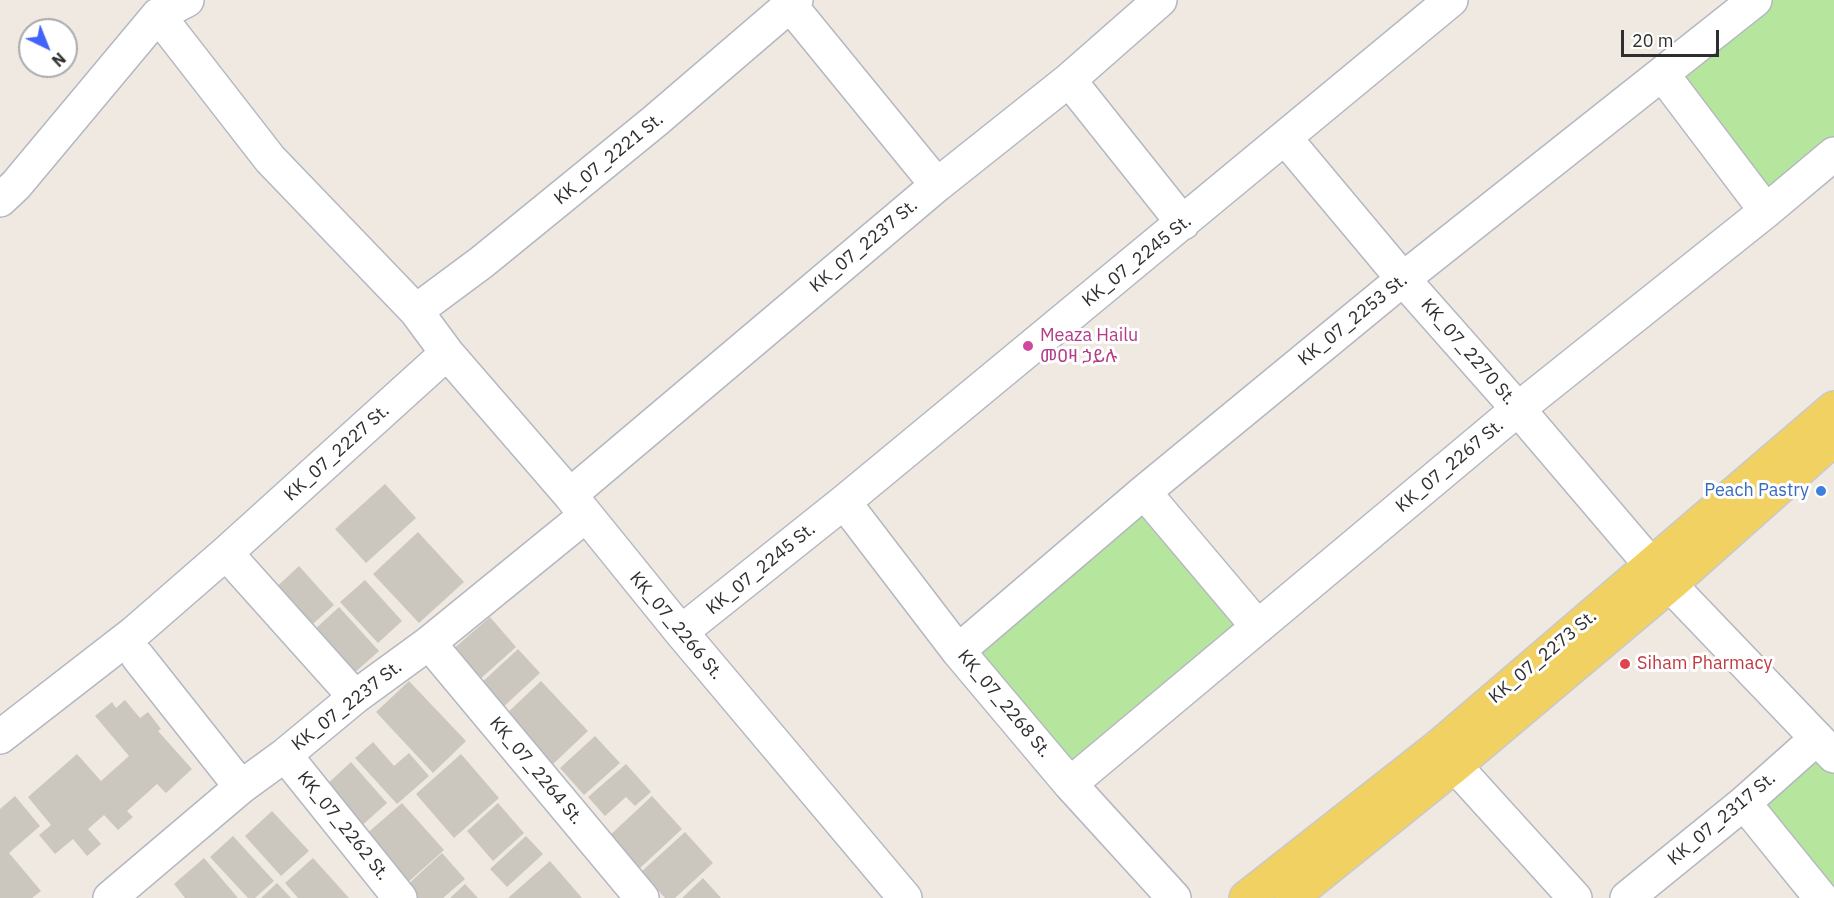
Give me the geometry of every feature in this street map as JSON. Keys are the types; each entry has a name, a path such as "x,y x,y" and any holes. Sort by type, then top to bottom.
{"main road":[{"name":"KK_07_2273 St.","path":"1661,574 1834,408"},
{"name":"KK_07_2273 St.","path":"1292,898 1447,756 1661,574 1834,439"},
{"name":"KK_07_2273 St.","path":"1246,898 1447,756"}],"street":[{"path":"0,200 16,185 158,15 187,0"},
{"name":"KK_07_2237 St.","path":"110,898 144,888 241,788 355,697 429,644 578,505 937,185 1069,80 1160,0"},
{"name":"KK_07_2245 St.","path":"681,632 844,502 1451,0"},
{"name":"KK_07_2253 St.","path":"958,651 1144,492 1403,279 1755,0"},
{"path":"793,2 937,185"},
{"name":"KK_07_2221 St.","path":"416,311 482,262 655,122 793,2"},
{"name":"KK_07_2266 St.","path":"158,15 270,159 416,311 447,353 578,505 681,632 905,898"},
{"path":"1663,75 1766,211"},
{"path":"1069,80 1183,223"},
{"name":"KK_07_2270 St.","path":"1285,138 1403,279 1661,574 1825,747"},
{"name":"KK_07_2267 St.","path":"1070,784 1518,409 1766,211 1834,153"},
{"name":"KK_07_2227 St.","path":"0,737 134,633 447,353"},
{"path":"1144,492 1258,627"},
{"name":"KK_07_2268 St.","path":"844,502 958,651 1070,784 1174,898"},
{"path":"226,553 355,697"},
{"name":"KK_07_2264 St.","path":"429,644 642,898"},
{"path":"138,657 241,788"},
{"name":"KK_07_2317 St.","path":"1627,898 1744,802 1825,747"},
{"name":"KK_07_2262 St.","path":"285,755 400,898"},
{"path":"1447,756 1575,898"},
{"path":"1744,802 1821,898"}],"green space":[{"path":"1755,0 1834,0 1834,154 1766,211 1663,75"},
{"path":"1144,492 1258,627 1070,784 958,651"},
{"path":"1817,738 1834,756 1834,898 1744,803"}],"building":[{"path":"385,484 416,518 366,563 335,529"},
{"path":"418,532 464,582 419,623 373,574"},
{"path":"299,566 334,605 305,631 270,593"},
{"path":"365,580 402,621 378,643 340,602"},
{"path":"339,607 379,651 353,674 313,631"},
{"path":"490,617 516,647 478,681 451,651"},
{"path":"518,649 540,673 500,710 478,686"},
{"path":"409,681 466,741 433,773 376,712"},
{"path":"541,681 588,731 552,765 505,715"},
{"path":"125,700 140,718 148,712 161,729 158,731 192,769 166,793 157,784 127,811 133,817 118,830 104,815 88,829 101,844 87,856 73,839 55,854 39,835 51,825 28,797 77,754 101,781 129,756 95,716 112,702 116,708"},
{"path":"595,736 620,763 584,795 560,768"},
{"path":"373,742 394,766 409,753 429,776 397,804 355,758"},
{"path":"461,754 499,798 454,838 416,794"},
{"path":"351,762 387,803 358,829 322,789"},
{"path":"626,764 651,792 635,806 626,797 605,816 588,797"},
{"path":"15,796 40,826 9,853 41,891 32,898 0,898 0,809"},
{"path":"652,796 682,829 639,869 608,837"},
{"path":"402,803 444,850 406,884 364,836"},
{"path":"498,803 524,833 493,861 467,831"},
{"path":"272,811 309,851 281,876 245,836"},
{"path":"685,832 713,863 675,898 665,898 641,872"},
{"path":"233,836 274,881 255,898 248,898 210,857"},
{"path":"526,836 543,854 507,887 490,869"},
{"path":"442,853 465,879 443,898 413,898 404,888"},
{"path":"204,858 238,898 185,898 174,884"},
{"path":"313,858 349,898 298,898 285,883"},
{"path":"550,861 582,898 508,898"},
{"path":"703,878 721,898 682,898"},
{"path":"277,883 291,898 261,898"},
{"path":"465,884 478,898 450,898"}],"place":[{"name":"Meaza Hailu መዐዛ ኃይሉ","path":"1028,346"},
{"name":"Peach Pastry","path":"1821,491"},
{"name":"Siham Pharmacy","path":"1625,664"}]}
